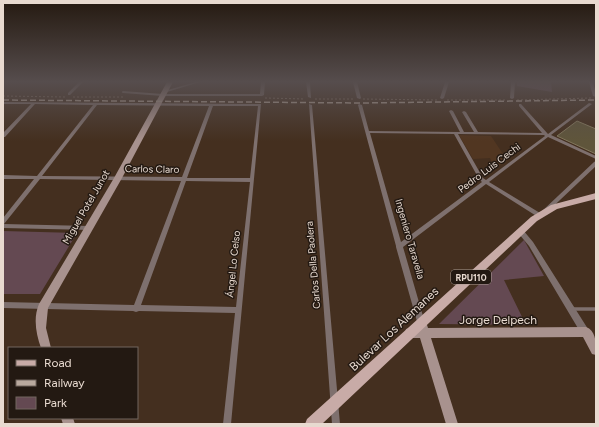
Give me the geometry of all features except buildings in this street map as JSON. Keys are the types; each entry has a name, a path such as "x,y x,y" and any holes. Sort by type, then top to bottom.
{"main road":[{"name":"Miguel Potel Junot","path":"46,347 40,330 43,307 159,104"},
{"name":"Bulevar Los Alemanes","path":"312,424 410,333 423,328 521,232 540,216 554,207 596,196"},
{"name":"Jorge Delpech","path":"423,328 586,332"},
{"name":"Ingeniero Taravella","path":"423,328 452,424"},
{"path":"586,332 596,350"}],"street":[{"path":"3,103 211,105 136,309"},
{"path":"3,136 34,103"},
{"path":"3,222 96,104"},
{"name":"Pedro Luis Cechi","path":"399,247 546,135 590,104"},
{"name":"Ángel Lo Celso","path":"211,105 260,105 227,424"},
{"name":"Carlos Della Paolera","path":"310,105 336,424"},
{"name":"Ingeniero Taravella","path":"360,105 423,328"},
{"path":"520,105 546,135"},
{"path":"451,111 463,133"},
{"path":"464,112 477,133"},
{"path":"368,132 546,135 596,158"},
{"path":"455,133 479,177 484,182 540,216 596,162"},
{"name":"Carlos Claro","path":"3,177 252,180"},
{"path":"3,226 89,228"},
{"path":"521,232 531,244 586,332"},
{"path":"3,305 239,310"}],"lane":[{"path":"572,309 596,309"}],"shaded area":[{"path":"459,135 491,136 507,160 495,168 490,158 473,159"}],"green space":[{"path":"3,231 77,233 40,294 3,294"},
{"path":"524,240 544,276 504,280 526,325 439,324"}],"railway":[{"path":"232,102 444,102"}]}
